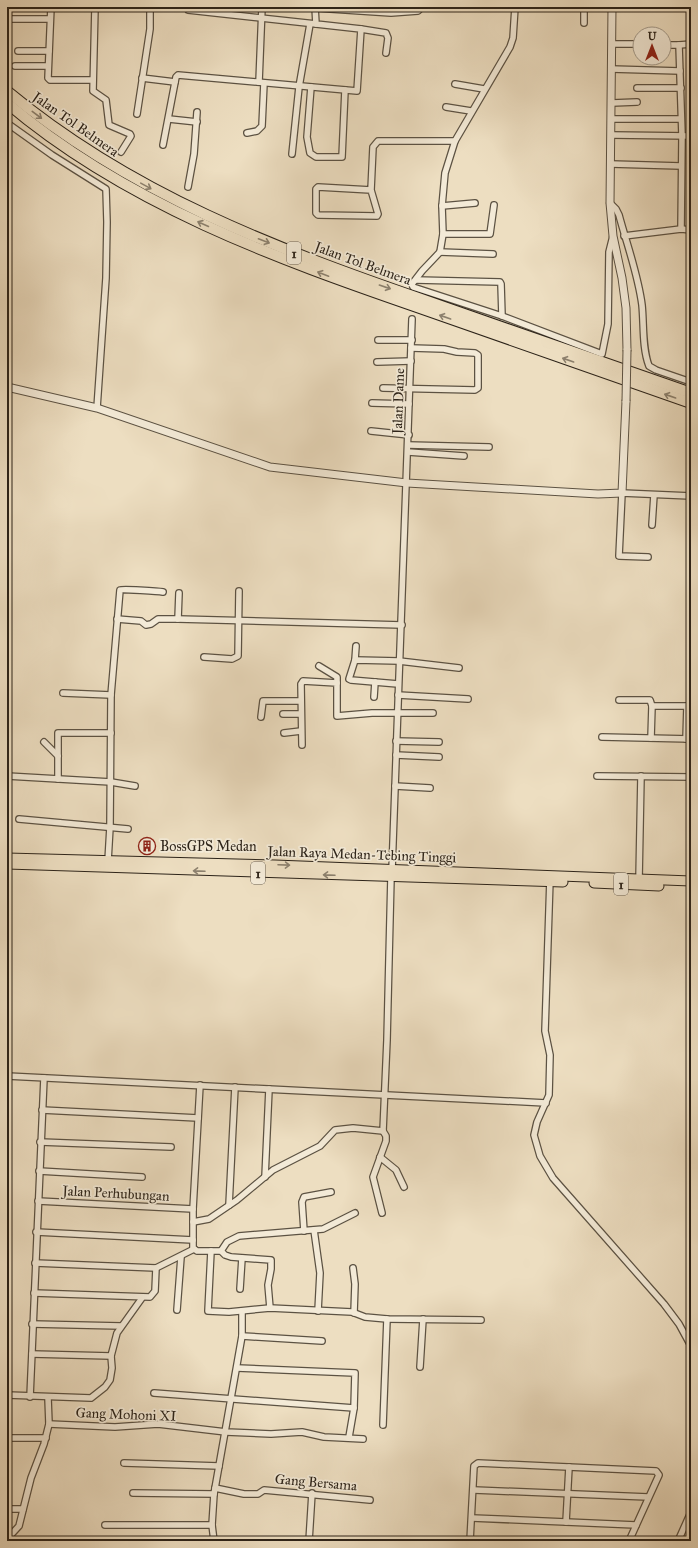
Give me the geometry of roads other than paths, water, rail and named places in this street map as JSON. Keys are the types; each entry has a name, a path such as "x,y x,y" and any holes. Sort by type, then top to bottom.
{"highway":[{"name":"Jalan Tol Belmera","path":"7,91 72,141 111,166 152,189 225,224 366,280 691,393"},
{"name":"Jalan Tol Belmera","path":"7,103 58,145 113,179 183,215 256,248 364,289 691,403"},
{"path":"7,110 58,145"},
{"name":"Jalan Raya Medan-Tebing Tinggi","path":"7,858 508,877 691,887"},
{"name":"Jalan Raya Medan-Tebing Tinggi","path":"7,864 391,873"},
{"name":"Jalan Raya Medan-Tebing Tinggi","path":"550,879 691,880"}],"street":[{"path":"51,7 48,78 50,80 92,80"},
{"path":"107,8 95,7 92,91 106,100 109,125 129,133 131,136 121,152"},
{"path":"137,114 150,29 150,7"},
{"path":"187,7 188,10 362,29 386,33 388,38 386,53"},
{"path":"247,133 257,131 262,126 262,7"},
{"path":"292,154 299,87 313,24 315,8 418,11 422,7"},
{"path":"515,7 513,38 455,141 445,173 442,206 443,234 440,252 412,284 413,287 502,316 602,354 608,324 609,252 614,236"},
{"path":"584,7 584,24"},
{"path":"612,7 612,135 610,203 626,308 627,350 619,556 648,557"},
{"path":"7,19 50,19"},
{"path":"163,145 175,82 178,75 356,91 359,89 362,29"},
{"path":"612,44 632,44"},
{"path":"672,45 691,44"},
{"path":"679,45 682,136 681,229"},
{"path":"18,51 49,51"},
{"path":"15,66 48,66"},
{"path":"611,69 680,71"},
{"path":"142,78 175,82"},
{"path":"455,84 484,90"},
{"path":"311,87 307,137 310,153 316,157 342,157 345,90"},
{"path":"637,88 681,88"},
{"path":"612,103 637,102"},
{"path":"446,108 471,111"},
{"path":"188,187 194,154 197,112"},
{"path":"169,119 197,122"},
{"path":"612,119 681,119"},
{"path":"7,123 52,155 106,188 108,222 106,278 97,408"},
{"path":"612,135 691,136"},
{"path":"371,190 318,187 316,189 316,212 318,215 378,216 371,190 373,147 378,141 455,141"},
{"path":"611,164 681,166"},
{"path":"442,206 475,203"},
{"path":"610,203 616,209 642,303 649,366 656,370 691,382"},
{"path":"443,234 490,234 494,205"},
{"path":"624,236 681,229 691,230"},
{"path":"440,252 493,254"},
{"path":"416,280 500,282 502,316"},
{"name":"Jalan Dame","path":"382,1213 373,1177 386,1139 383,1131 391,873 399,661 402,625 412,319"},
{"path":"378,340 412,340"},
{"path":"383,388 475,390 478,388 478,355 475,353 457,352 444,348 411,348"},
{"path":"377,362 411,361"},
{"path":"7,387 97,408 270,467 407,483 572,493 622,493 691,496"},
{"path":"372,403 409,404"},
{"path":"371,431 409,435"},
{"path":"408,445 489,447"},
{"path":"408,452 464,456"},
{"path":"652,525 654,495"},
{"path":"108,861 111,782 111,695 121,589 163,592"},
{"path":"204,658 232,659 237,657 239,591"},
{"path":"178,619 180,593"},
{"path":"117,619 141,621 146,625 158,620 178,619 402,625"},
{"path":"356,646 355,660 351,668 350,680 398,684"},
{"path":"355,660 399,661 459,668"},
{"path":"320,666 337,677 337,716 372,713 433,713"},
{"path":"302,745 301,684 303,681 337,683"},
{"path":"374,697 375,682"},
{"path":"63,693 111,695"},
{"path":"398,695 468,699"},
{"path":"619,700 649,700 652,706 651,738"},
{"path":"261,717 264,701 301,701"},
{"path":"602,737 689,739 689,706 652,706"},
{"path":"283,714 301,714"},
{"path":"284,733 302,731"},
{"path":"58,779 57,736 59,733 111,733"},
{"path":"396,741 439,742"},
{"path":"44,742 58,756"},
{"path":"396,755 439,757"},
{"path":"7,776 111,782 135,786"},
{"path":"597,776 691,777"},
{"path":"639,879 641,776"},
{"path":"395,786 430,788"},
{"path":"19,820 128,829"},
{"path":"550,879 545,1031 550,1055 549,1096 537,1122 534,1135 538,1150 547,1170 664,1304 680,1324 691,1346"},
{"path":"7,1076 546,1103"},
{"path":"30,1397 36,1232 44,1078"},
{"path":"194,1249 193,1209 200,1085"},
{"path":"229,1205 235,1087"},
{"path":"265,1177 269,1089"},
{"path":"42,1110 198,1118"},
{"path":"193,1222 209,1219 273,1170 320,1146 331,1133 339,1128 383,1131"},
{"path":"40,1142 171,1147"},
{"path":"380,1157 396,1170 404,1187"},
{"path":"39,1170 142,1177"},
{"path":"304,1231 302,1202 304,1197 332,1192"},
{"name":"Jalan Perhubungan","path":"38,1201 193,1209"},
{"path":"221,1251 226,1242 238,1236 323,1229 355,1213"},
{"path":"314,1230 320,1273 318,1311"},
{"path":"36,1232 193,1240"},
{"path":"35,1263 156,1268 181,1257 194,1249 221,1251 228,1256 272,1261 268,1285 270,1308"},
{"path":"211,1251 208,1311 230,1312 270,1308 354,1313 366,1317 481,1320"},
{"path":"177,1310 181,1257"},
{"path":"240,1289 242,1258"},
{"path":"34,1294 150,1298 154,1294 156,1268"},
{"path":"353,1268 355,1284 354,1313"},
{"path":"7,1395 86,1399 96,1395 105,1387 112,1376 111,1356 115,1337 121,1326 142,1298"},
{"path":"214,1541 212,1525 214,1491 232,1399 242,1336 242,1311"},
{"path":"383,1425 387,1318"},
{"path":"420,1367 423,1319"},
{"path":"32,1324 121,1326"},
{"path":"242,1336 322,1341"},
{"path":"32,1354 111,1356"},
{"path":"237,1368 355,1373 354,1408 349,1437"},
{"path":"154,1393 354,1408"},
{"path":"7,1539 19,1526 31,1478 46,1438 49,1424 48,1398"},
{"name":"Gang Mohoni XI","path":"49,1424 116,1427 158,1424 226,1432 271,1434 302,1432 324,1437 349,1437 363,1439"},
{"path":"7,1438 46,1438"},
{"path":"124,1463 219,1466"},
{"path":"470,1541 474,1490 474,1466 478,1463 656,1471 659,1475 629,1541"},
{"path":"566,1522 569,1467"},
{"name":"Gang Bersama","path":"133,1493 214,1491 258,1494 263,1490 312,1493 370,1500"},
{"path":"474,1490 648,1497"},
{"path":"309,1541 312,1493"},
{"path":"7,1509 23,1509"},
{"path":"678,1541 691,1512"},
{"path":"472,1518 636,1525"},
{"path":"105,1525 212,1525"}],"place":[{"name":"BossGPS Medan","path":"147,846"}]}
